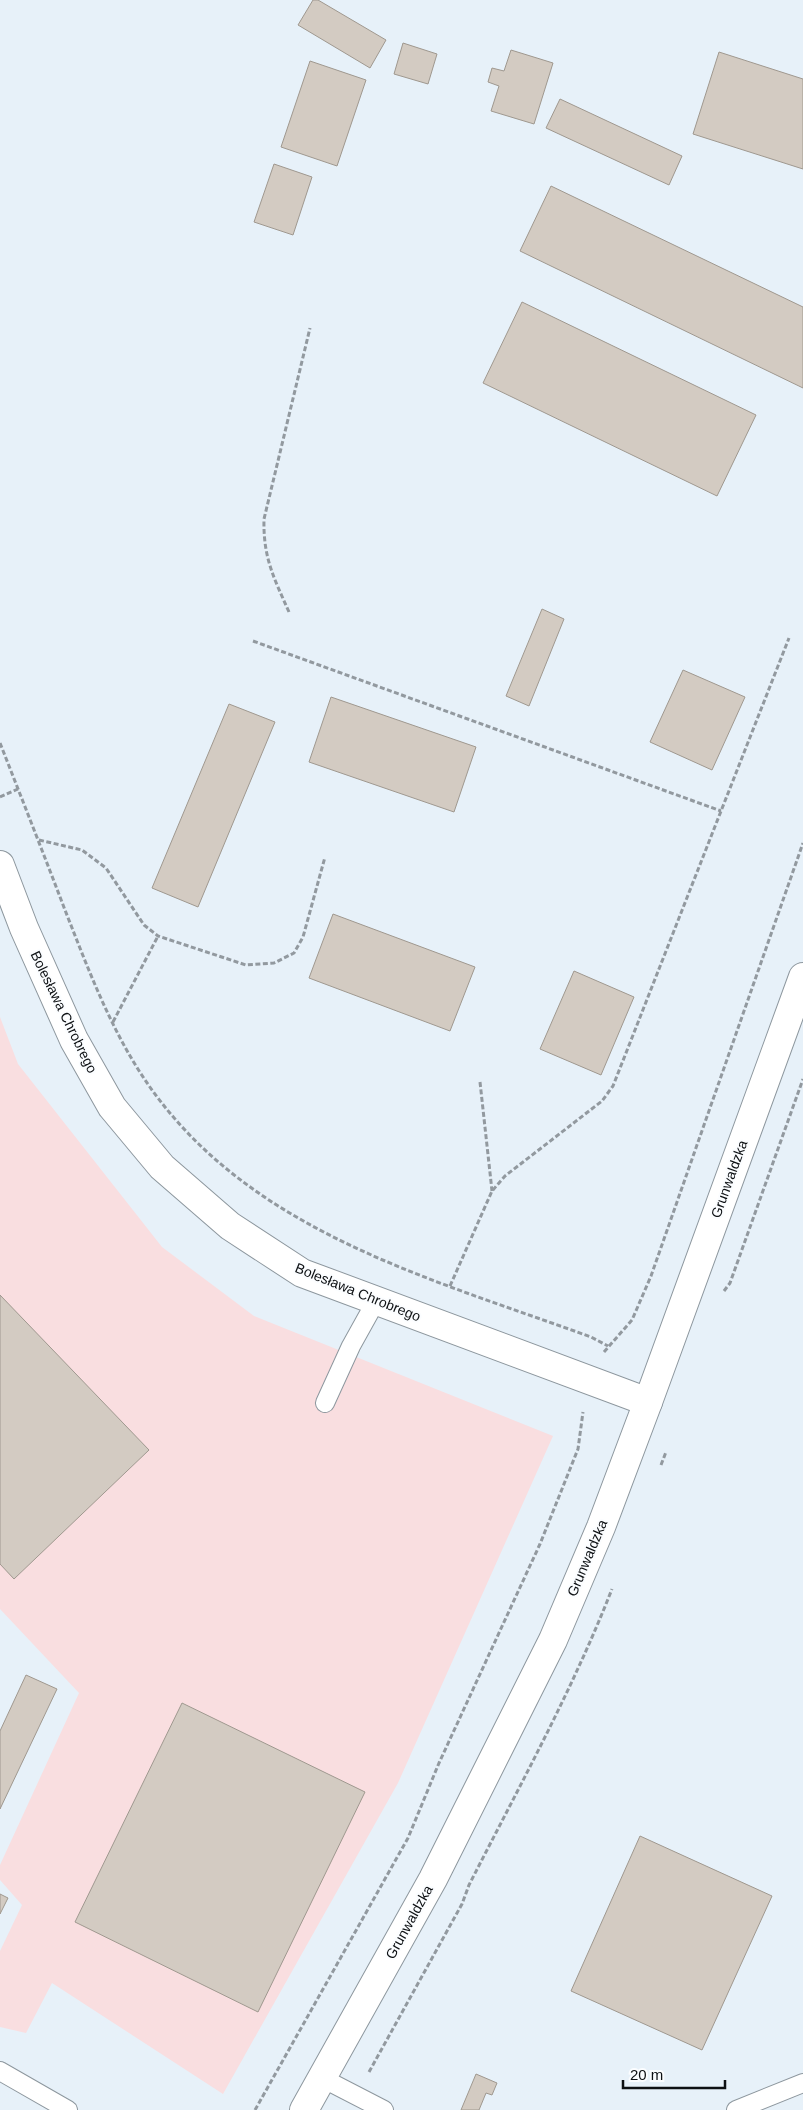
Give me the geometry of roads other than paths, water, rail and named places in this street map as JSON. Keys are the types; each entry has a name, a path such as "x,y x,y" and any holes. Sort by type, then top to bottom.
{"main road":[{"name":"Bolesława Chrobrego","path":"0,865 24,928 74,1040 112,1107 162,1167 230,1226 302,1273 648,1402"},
{"name":"Grunwaldzka","path":"304,2110 433,1879 553,1640 601,1527 803,977"}],"lane":[{"path":"325,1403 376,1301"},
{"path":"0,2071 68,2110"},
{"path":"322,2078 384,2110"},
{"path":"736,2110 803,2083"}]}
